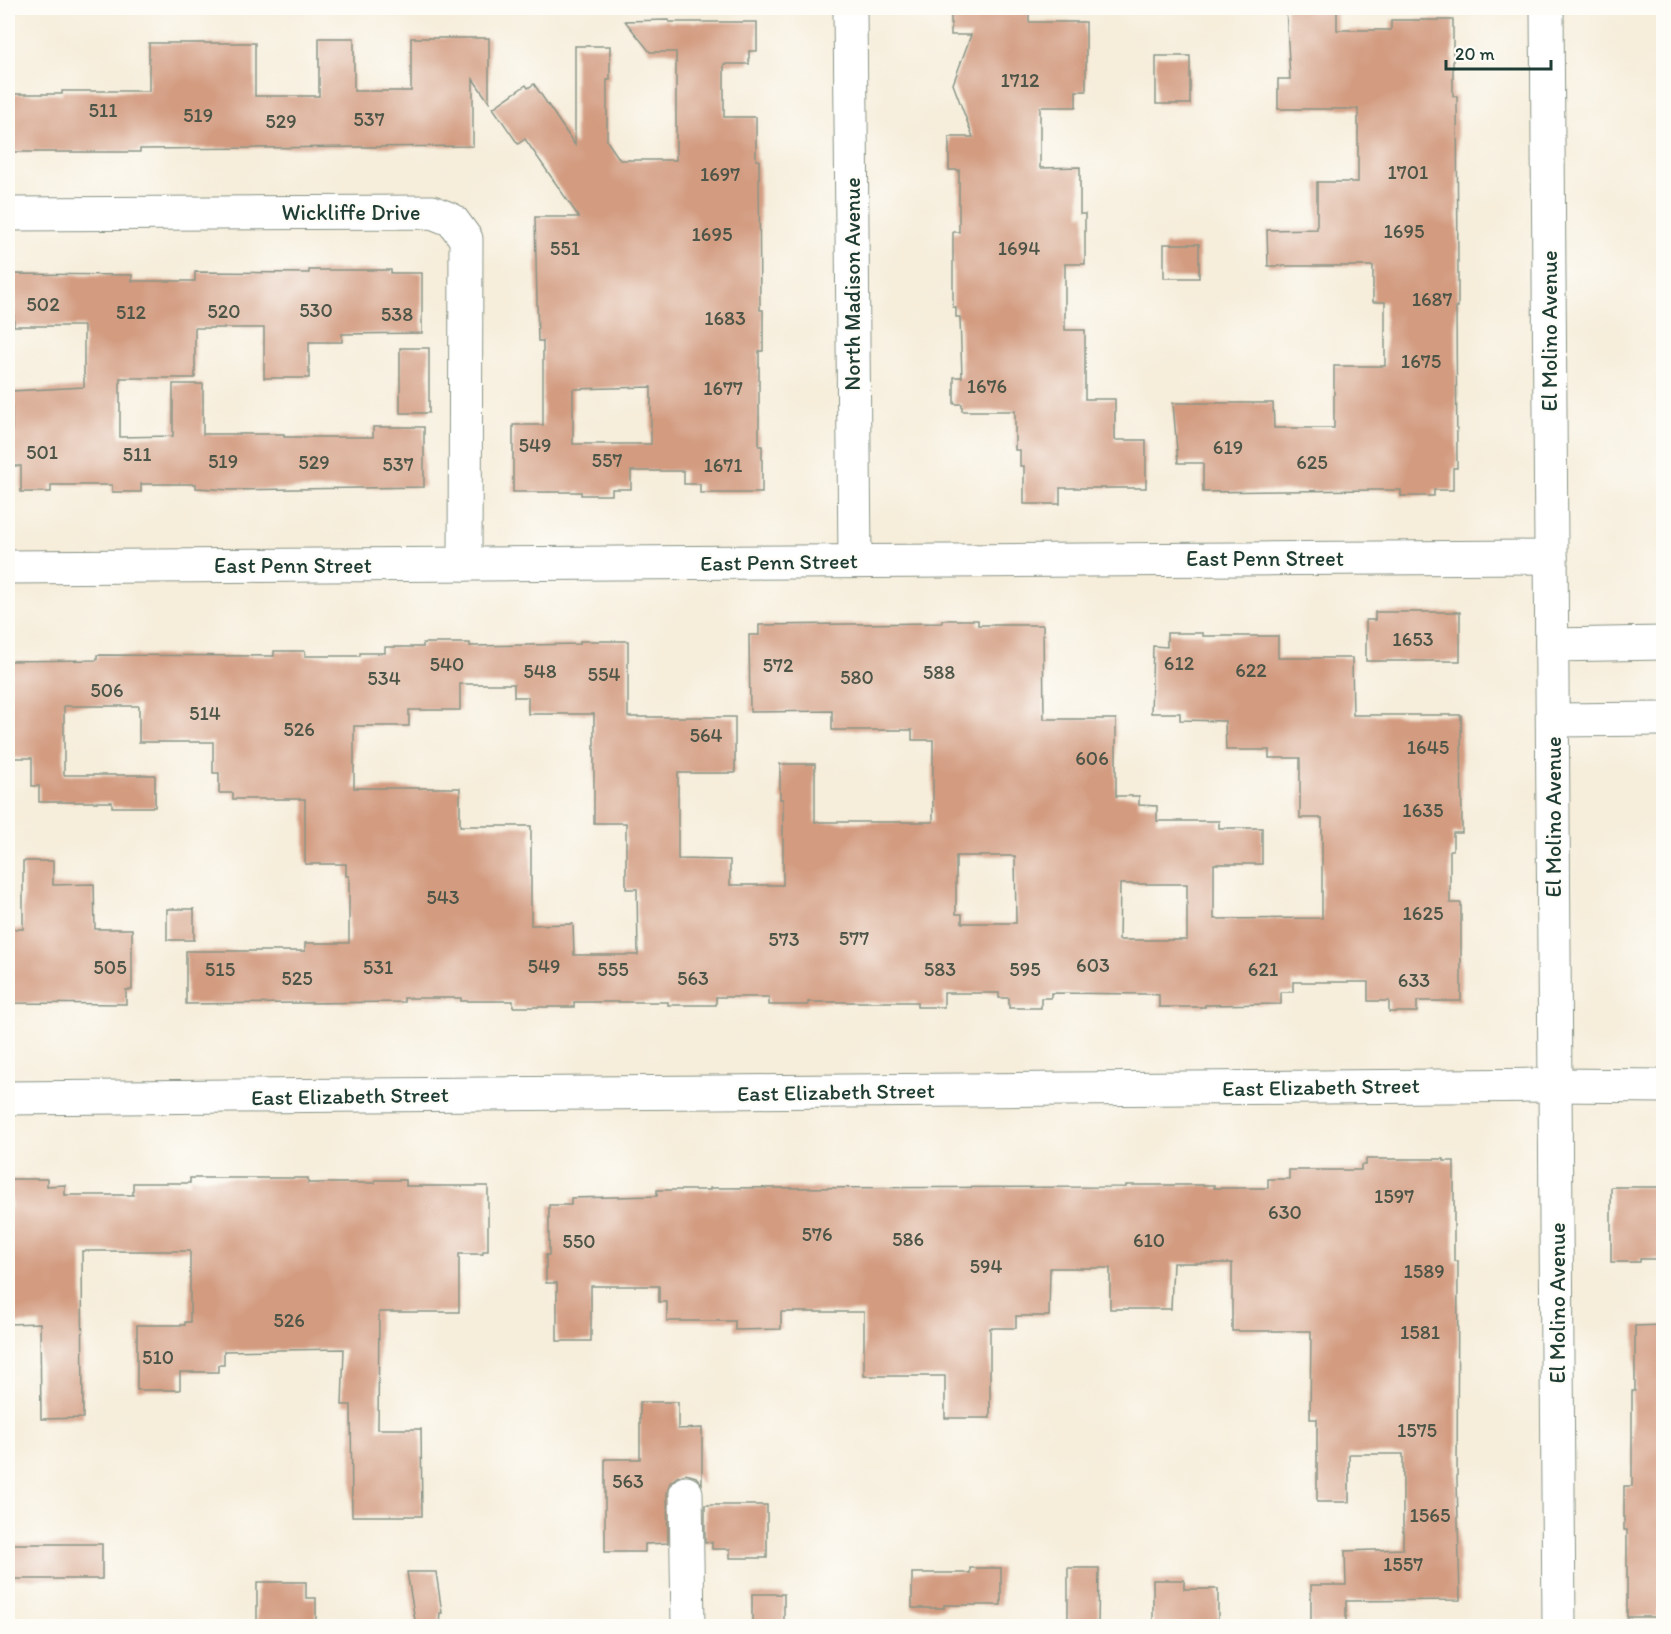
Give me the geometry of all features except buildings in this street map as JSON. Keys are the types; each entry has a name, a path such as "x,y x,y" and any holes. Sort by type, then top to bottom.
{"street":[{"name":"North Madison Avenue","path":"850,8 855,561"},
{"name":"El Molino Avenue","path":"1547,8 1559,1626"},
{"name":"Wickliffe Drive","path":"8,214 432,212 452,220 466,239 465,564"},
{"name":"East Penn Street","path":"8,567 1551,557"},
{"path":"1552,645 1664,643"},
{"path":"1552,720 1664,719"},
{"name":"East Elizabeth Street","path":"8,1098 1556,1084 1664,1086"},
{"path":"686,1492 688,1626"}]}
